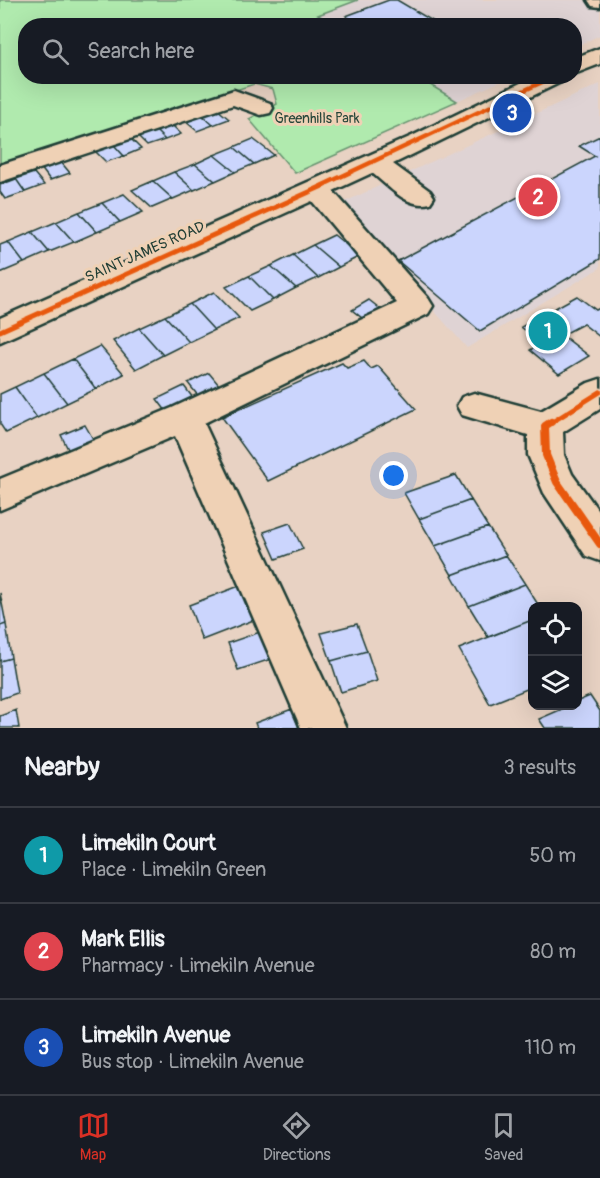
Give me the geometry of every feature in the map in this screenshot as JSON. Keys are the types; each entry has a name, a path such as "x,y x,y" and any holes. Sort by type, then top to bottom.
{"street":[{"path":"582,63 600,55"},
{"name":"SAINT JAMES ROAD","path":"0,331 374,162 538,84"},
{"path":"0,174 234,97 261,108"},
{"path":"374,162 420,197"},
{"path":"0,495 184,417 417,306 317,187"},
{"path":"474,406 545,426 600,392"},
{"path":"184,417 324,728"},
{"path":"545,426 546,455 557,482 600,544"}],"shaded area":[{"path":"358,0 600,0 600,35 582,44 582,18 323,18 318,15"},
{"path":"429,84 495,84 457,101"},
{"path":"600,84 600,268 467,348 340,204"}],"green space":[{"name":"Greenhills Park","path":"0,0 358,0 318,15 323,18 18,18 18,84 254,84 0,168"},
{"name":"Greenhills Park","path":"254,84 429,84 457,101 295,173 249,119 277,104 273,89"}],"building":[{"path":"389,0 397,0 427,18 349,18 346,16"},
{"path":"217,109 229,119 213,125 202,115"},
{"path":"202,115 213,125 197,131 185,121"},
{"path":"170,123 181,134 165,140 154,129"},
{"path":"154,129 165,140 147,146 136,135"},
{"path":"600,136 600,259 480,331 398,261 595,156 579,146"},
{"path":"130,138 141,149 124,156 114,145"},
{"path":"253,139 274,155 254,164 234,147"},
{"path":"114,145 124,156 106,162 95,151"},
{"path":"234,147 254,164 235,172 214,155"},
{"path":"214,155 235,172 215,181 195,164"},
{"path":"60,161 70,173 50,180 41,168"},
{"path":"195,164 215,181 194,190 174,172"},
{"path":"174,172 194,190 173,199 153,181"},
{"path":"34,173 44,185 25,192 16,179"},
{"path":"16,179 25,192 5,199 0,192 0,185"},
{"path":"153,181 173,199 152,208 132,190"},
{"path":"124,194 143,212 120,222 102,203"},
{"path":"102,203 120,222 97,232 79,212"},
{"path":"79,212 97,232 74,242 56,222"},
{"path":"56,222 74,242 49,252 32,232"},
{"path":"32,232 49,252 24,263 8,242"},
{"path":"334,235 360,256 339,267 313,245"},
{"path":"8,242 24,263 0,273 0,245"},
{"path":"313,245 339,267 318,278 293,255"},
{"path":"293,255 318,278 296,288 271,266"},
{"path":"271,266 296,288 273,300 249,276"},
{"path":"249,276 273,300 250,311 226,287"},
{"path":"214,292 239,318 214,330 190,304"},
{"path":"577,296 596,310 600,308 600,337 583,324 562,335 589,356 559,374 530,350 542,343 521,327"},
{"path":"369,300 388,315 371,325 352,310"},
{"path":"190,304 214,330 189,342 165,316"},
{"path":"165,316 189,342 163,355 139,328"},
{"path":"139,328 163,355 136,369 113,341"},
{"path":"100,346 124,374 96,389 73,359"},
{"path":"73,359 96,389 67,403 44,373"},
{"path":"364,361 371,369 378,366 416,409 268,481 222,417 342,363 347,368"},
{"path":"44,373 67,403 37,418 15,387"},
{"path":"209,373 224,391 203,402 188,383"},
{"path":"184,386 196,402 169,415 157,399"},
{"path":"15,387 37,418 6,433 0,424 0,394"},
{"path":"85,425 97,446 72,457 61,435"},
{"path":"456,475 471,500 419,519 404,493"},
{"path":"471,500 488,527 435,546 419,519"},
{"path":"290,523 303,549 276,559 264,532"},
{"path":"488,527 506,555 452,575 435,546"},
{"path":"506,555 525,584 469,606 452,575"},
{"path":"525,584 536,602 528,602 528,622 488,637 469,606"},
{"path":"242,585 256,619 202,640 189,605"},
{"path":"0,593 6,624 0,626"},
{"path":"528,622 528,689 490,704 459,649"},
{"path":"6,624 11,658 0,661 0,626"},
{"path":"357,624 367,651 331,661 321,633"},
{"path":"263,631 274,658 238,670 228,643"},
{"path":"367,651 377,681 341,692 331,661"},
{"path":"11,658 17,693 0,699 0,661"},
{"path":"590,696 600,711 600,728 545,728 539,719 560,710 582,710 582,699"},
{"path":"292,709 299,728 257,728 255,723"},
{"path":"16,710 19,728 0,728 0,716"}],"cycle path":[{"path":"0,331 421,141 539,84"},
{"path":"600,392 545,426 546,455 557,482 600,544"}],"place":[{"name":"Limekiln Avenue","path":"512,113"},
{"name":"Mark Ellis","path":"538,197"},
{"name":"Limekiln Court","path":"548,331"}]}
